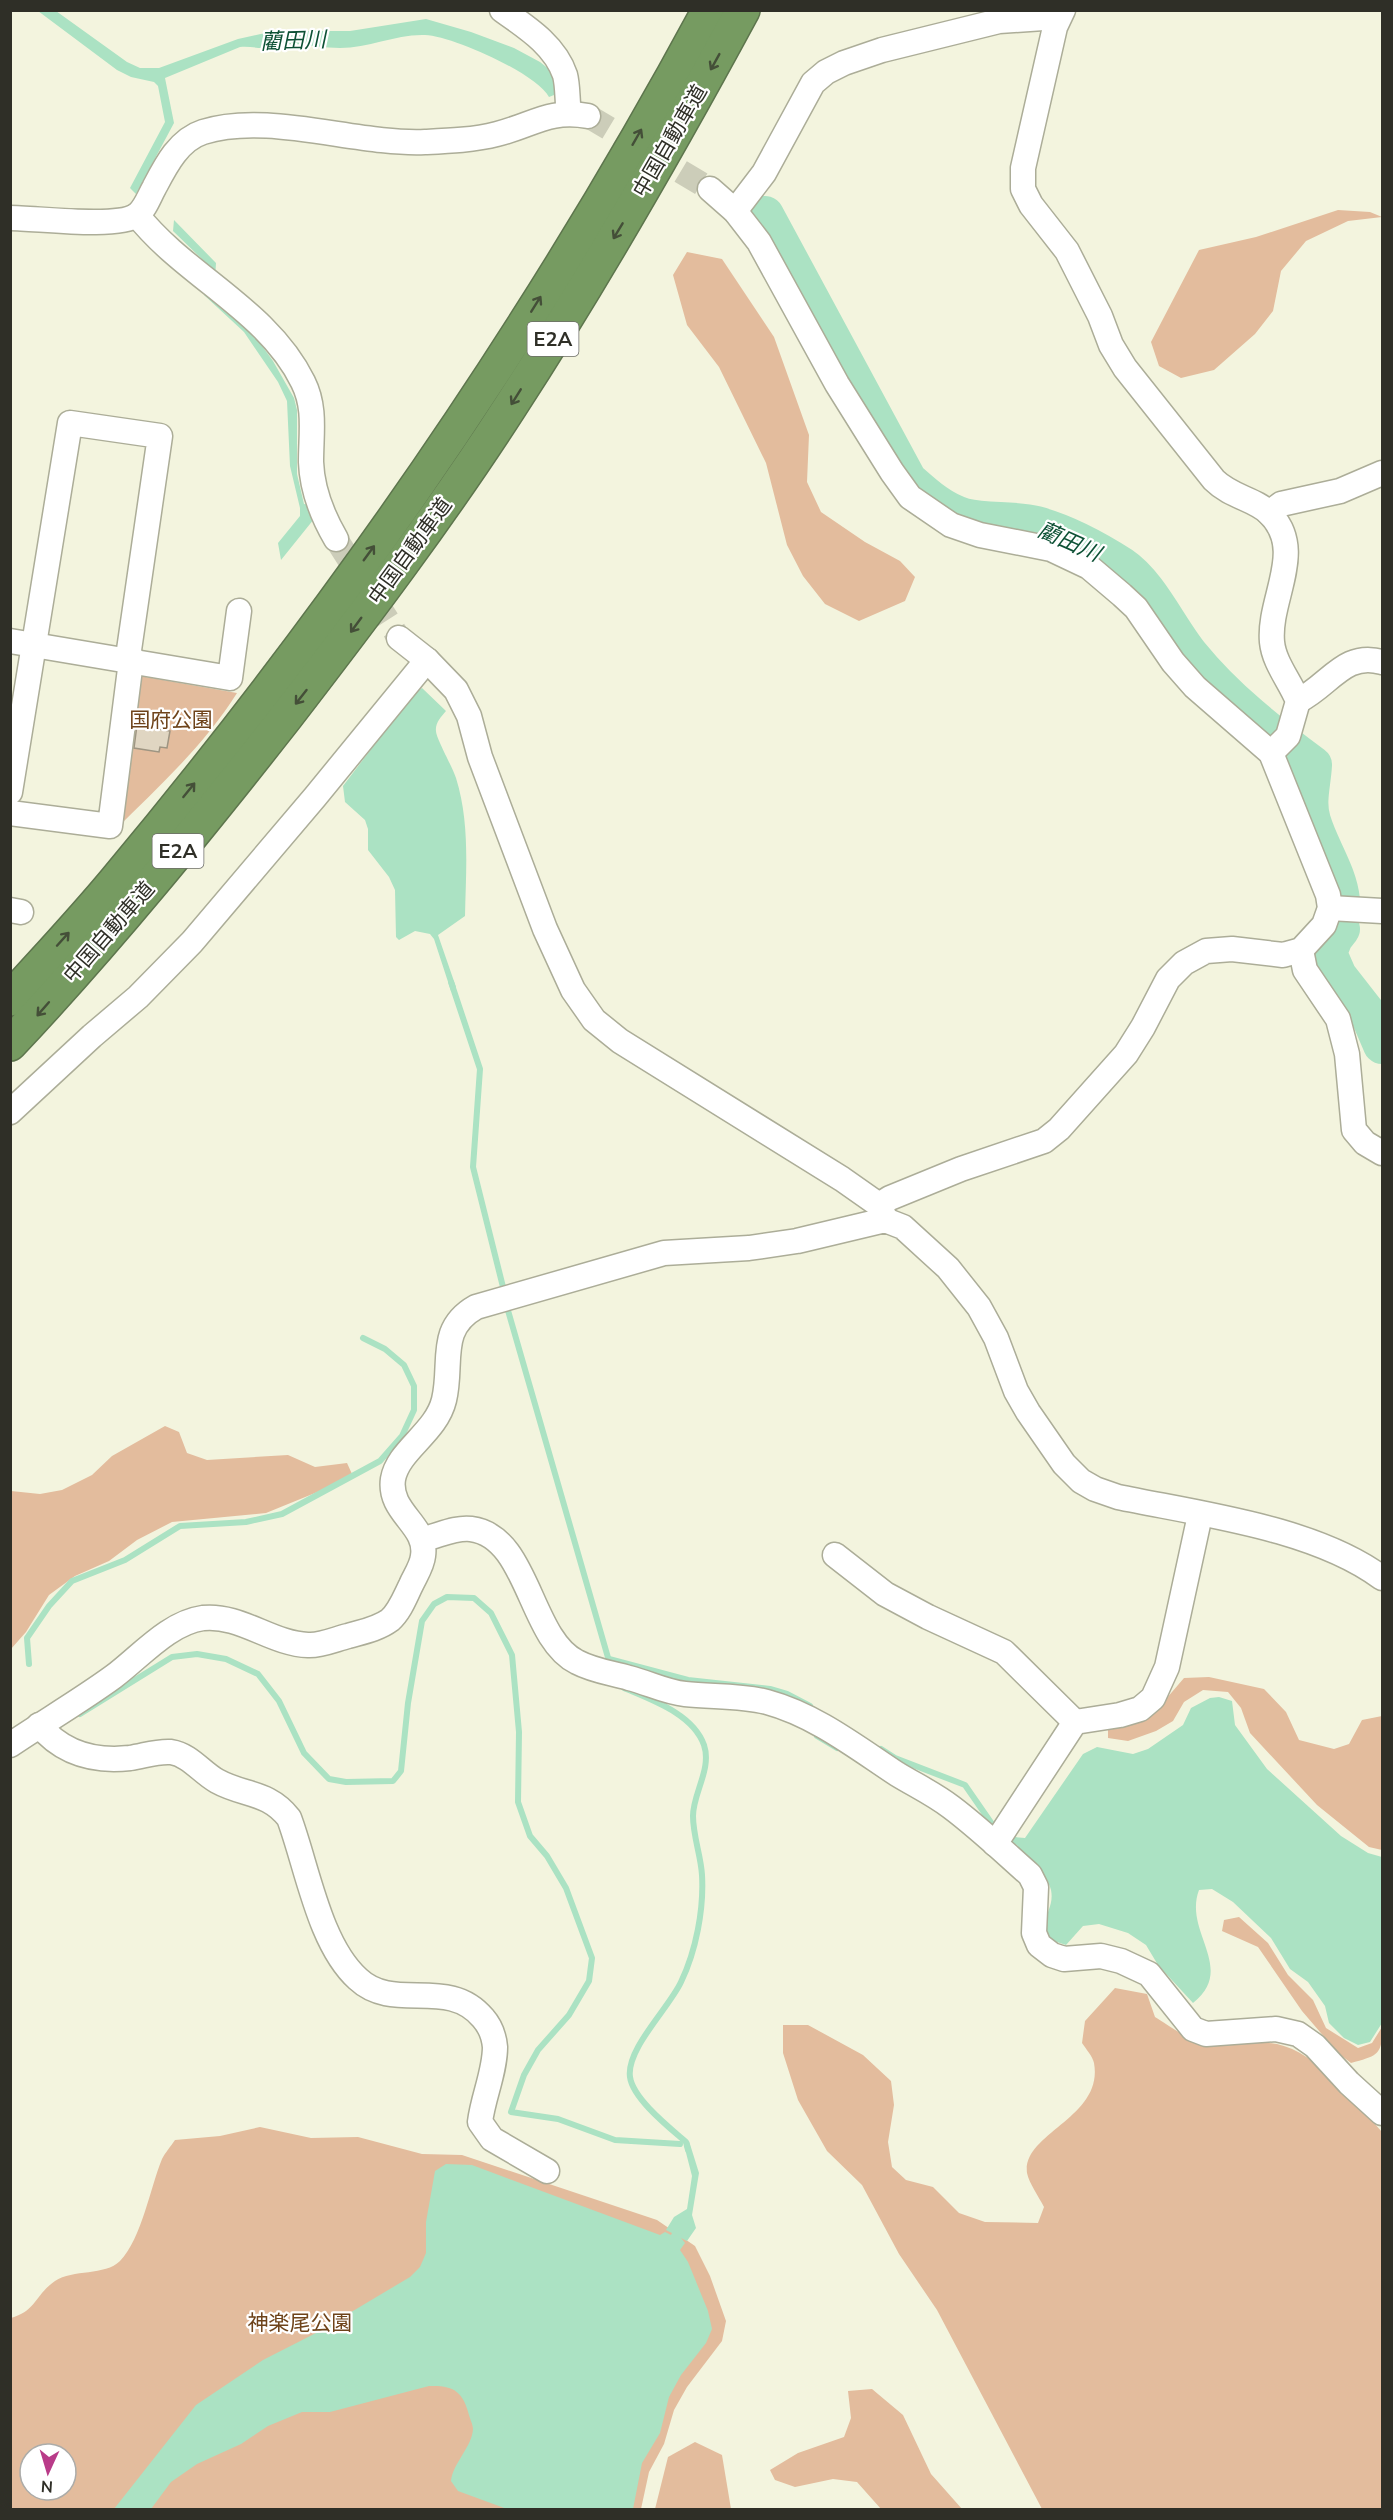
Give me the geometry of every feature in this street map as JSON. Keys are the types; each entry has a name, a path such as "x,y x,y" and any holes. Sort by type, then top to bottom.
{"highway":[{"name":"中国自動車道","path":"10,999 114,882 214,760 310,635 402,509 481,392 551,280 619,168 709,10"},
{"name":"中国自動車道","path":"10,1044 136,902 236,780 337,651 425,532 510,407 579,298 648,182 743,10"}],"street":[{"path":"10,218 105,222 123,220 137,215 146,204 168,161 181,146 202,132 226,127 266,126 373,140 422,142 494,135 516,129 546,116 578,115 565,75 554,55 536,34 502,10"},
{"path":"735,211 764,172 813,83 826,72 882,50 999,21 1061,14 1028,143 1023,168 1023,189 1031,205 1067,251 1096,306 1111,345 1125,368 1214,480 1223,489 1269,513 1282,531 1287,549 1286,568 1272,627 1272,644 1278,662 1298,700"},
{"path":"10,1745 112,1677 176,1628 203,1618 225,1620 289,1642 309,1646 371,1630 390,1620 400,1607 424,1556 423,1539 398,1506 393,1493 396,1466 424,1437 435,1421 444,1400 451,1337 461,1315 476,1307 654,1255 749,1248 796,1241 882,1213 890,1198 961,1169 1044,1141 1059,1129 1126,1054 1168,979 1184,963 1206,951 1232,949 1283,955 1301,950 1324,925 1330,908 1328,895 1279,746 1195,687 1173,662 1136,608 1089,567 1051,549 980,535 951,525 910,497 837,384 759,242 735,211 710,189"},
{"path":"137,215 166,246 267,333 288,357 303,381 312,401 311,464 317,499 336,539"},
{"path":"10,792 22,643 70,423 160,436 129,650 131,661 110,826 10,813"},
{"path":"1269,513 1281,504 1340,491 1383,473"},
{"path":"22,643 230,678 239,611"},
{"path":"399,638 427,660 456,690 469,716 480,757 545,929 573,990 594,1020 620,1041 842,1179 882,1213 903,1227 941,1261 979,1307 996,1338 1016,1391 1028,1412 1064,1464 1081,1481 1118,1497 1291,1536 1339,1554 1383,1578"},
{"path":"1279,746 1298,700 1313,693 1347,664 1362,659 1383,662"},
{"path":"10,1112 138,997 192,942 427,660"},
{"path":"1330,908 1383,911"},
{"path":"1301,950 1305,970 1338,1019 1347,1054 1354,1130 1365,1143 1383,1153"},
{"path":"995,1844 1075,1722 1120,1715 1140,1708 1153,1698 1167,1667 1200,1515"},
{"path":"423,1539 471,1529 487,1533 501,1544 521,1573 548,1633 560,1650 576,1662 597,1670 631,1678 664,1691 746,1698 766,1702 837,1733 935,1797 1030,1875 1036,1887 1034,1933 1039,1945 1052,1955 1064,1959 1101,1956 1121,1961 1149,1974 1193,2029 1206,2034 1276,2029 1298,2034 1315,2046 1349,2083 1383,2113"},
{"path":"835,1555 885,1594 1004,1653 1075,1722"},
{"path":"39,1725 50,1738 75,1754 98,1759 129,1758 157,1752 184,1756 215,1780 231,1788 258,1794 279,1806 289,1818 318,1907 339,1958 358,1980 375,1991 438,1995 461,1999 475,2008 490,2026 495,2045 494,2062 480,2122 492,2139 547,2171"}],"green space":[{"path":"1338,210 1370,212 1382,217 1348,221 1306,241 1281,271 1273,311 1255,334 1214,370 1181,378 1159,366 1151,342 1199,250 1256,237"},
{"path":"687,252 722,259 774,337 809,435 807,482 821,512 865,542 900,561 915,577 905,601 859,621 825,604 803,576 787,545 766,463 719,367 687,325 673,275"},
{"name":"国府公園","path":"140,676 237,693 195,749 114,831"},
{"path":"165,1426 179,1432 187,1453 207,1460 288,1455 315,1467 347,1463 352,1474 320,1491 266,1513 172,1522 137,1540 109,1561 75,1576 49,1595 26,1632 11,1649 11,1491 40,1494 62,1490 92,1475 112,1456"},
{"path":"1209,1677 1264,1689 1286,1712 1299,1740 1334,1749 1349,1744 1362,1720 1382,1716 1382,1850 1369,1847 1317,1805 1250,1733 1241,1708 1228,1692 1203,1690 1184,1702 1173,1721 1156,1731 1128,1741 1108,1738 1108,1730 1143,1718 1166,1699 1184,1678"},
{"path":"1239,1917 1268,1943 1288,1975 1313,2000 1326,2028 1358,2048 1372,2043 1382,2027 1381,2043 1377,2053 1351,2063 1338,2053 1302,2011 1258,1947 1222,1931 1224,1920"},
{"path":"1115,1988 1147,1994 1155,2017 1185,2036 1202,2043 1217,2046 1277,2044 1307,2057 1335,2080 1382,2132 1382,2509 1042,2509 937,2310 899,2254 862,2185 827,2151 798,2100 783,2053 783,2025 808,2025 863,2055 891,2081 894,2105 888,2142 892,2167 906,2180 933,2187 959,2213 985,2222 1038,2223 1044,2207 1028,2177 1029,2159 1037,2147 1087,2098 1094,2082 1094,2063 1082,2043 1085,2021"},
{"name":"神楽尾公園","path":"260,2127 311,2138 358,2137 422,2154 462,2155 657,2220 695,2246 710,2276 726,2321 722,2341 687,2387 674,2410 664,2444 649,2472 641,2509 11,2510 11,2318 31,2307 48,2286 62,2277 106,2269 120,2261 128,2251 140,2226 162,2159 175,2140 220,2136"},
{"path":"872,2389 903,2415 931,2474 962,2509 881,2509 857,2482 833,2479 795,2487 775,2480 770,2470 798,2453 844,2437 851,2418 848,2391"},
{"path":"695,2442 722,2455 731,2509 655,2509 668,2457"}],"water":[{"path":"38,11 56,11 127,62 140,68 159,68 238,39 274,31 350,31 426,19 514,48 540,62 560,78 559,93 549,97 528,77 492,57 454,42 425,35 351,47 286,44 263,48 240,47 165,78 174,123 136,194 130,188 165,122 158,86 154,82 131,77 117,70"},
{"path":"174,220 216,263 214,295 247,325 273,361 294,398 297,410 297,474 304,504 310,505 314,519 281,560 278,543 300,516 290,466 287,401 278,382 244,332 204,295 209,266 173,231"},
{"path":"422,688 446,711 437,723 436,731 456,778 465,829 465,916 438,935 456,987 451,991 434,939 430,934 415,931 399,940 396,937 395,890 389,877 368,850 368,829 365,820 345,802 343,786 413,694"},
{"path":"1219,1697 1232,1701 1235,1725 1267,1769 1341,1836 1368,1853 1382,1857 1382,2023 1370,2042 1358,2045 1344,2038 1329,2023 1325,2006 1308,1982 1290,1969 1271,1938 1233,1902 1212,1889 1199,1890 1196,1905 1210,1963 1210,1976 1205,1990 1193,2003 1158,1965 1146,1945 1128,1933 1099,1924 1083,1926 1066,1945 1051,1940 1047,1932 1046,1919 1052,1897 1049,1883 1017,1845 1011,1842 1014,1837 1025,1838 1083,1754 1097,1747 1133,1754 1148,1749 1183,1725 1191,1708 1210,1698"},
{"path":"689,2141 699,2173 692,2215 696,2228 687,2241 681,2238 685,2243 680,2250 688,2262 708,2311 712,2329 706,2343 681,2375 669,2397 660,2433 642,2463 633,2509 507,2509 458,2491 451,2481 452,2474 472,2436 473,2427 464,2400 456,2391 451,2388 429,2386 330,2412 302,2412 268,2426 241,2444 197,2464 171,2482 151,2509 114,2509 196,2405 263,2360 316,2333 410,2277 420,2267 426,2253 426,2222 435,2171 446,2164 472,2165 660,2235 665,2232 671,2235 672,2233 666,2230 674,2217 687,2209 692,2176 684,2145"}],"building":[{"path":"137,725 170,731 167,748 160,747 159,752 134,748"}],"waterway":[{"name":"藺田川","path":"765,215 908,480 948,511 964,517 1027,523 1047,528 1081,542 1122,566 1141,584 1183,646 1218,686 1264,728 1313,765 1309,800 1310,814 1315,831 1333,870 1341,900"},
{"name":"藺田川","path":"1341,929 1334,938 1328,953 1338,976 1370,1017 1382,1045"},
{"path":"451,982 480,1069 473,1167 504,1291"},
{"path":"507,1307 611,1668"},
{"path":"29,1664 27,1638 49,1606 72,1581 125,1560 180,1526 246,1522 282,1514 380,1461 402,1436 414,1410 414,1386 404,1365 385,1349 363,1338"},
{"path":"80,1714 172,1657 197,1654 226,1659 258,1674 279,1701 304,1753 329,1779 346,1782 393,1781 401,1771 408,1703 422,1621 434,1604 447,1597 474,1598 491,1613 512,1655 519,1732 518,1802 530,1836 547,1856 566,1888 592,1958 589,1981 569,2015 538,2050 524,2075 511,2112 558,2119 615,2140 680,2144"},
{"path":"609,1659 688,1680 770,1689 787,1694 810,1706"},
{"path":"624,1688 670,1709 691,1725 699,1734 706,1754 706,1763 693,1816 702,1888 695,1943 681,1982 641,2041 631,2066 630,2077 645,2104 686,2142 688,2150"},
{"path":"817,1736 837,1748"},
{"path":"881,1749 895,1758 965,1785 992,1824 1000,1829"}],"tunnel":[{"path":"588,116 710,189"},
{"path":"336,539 399,638"}]}
